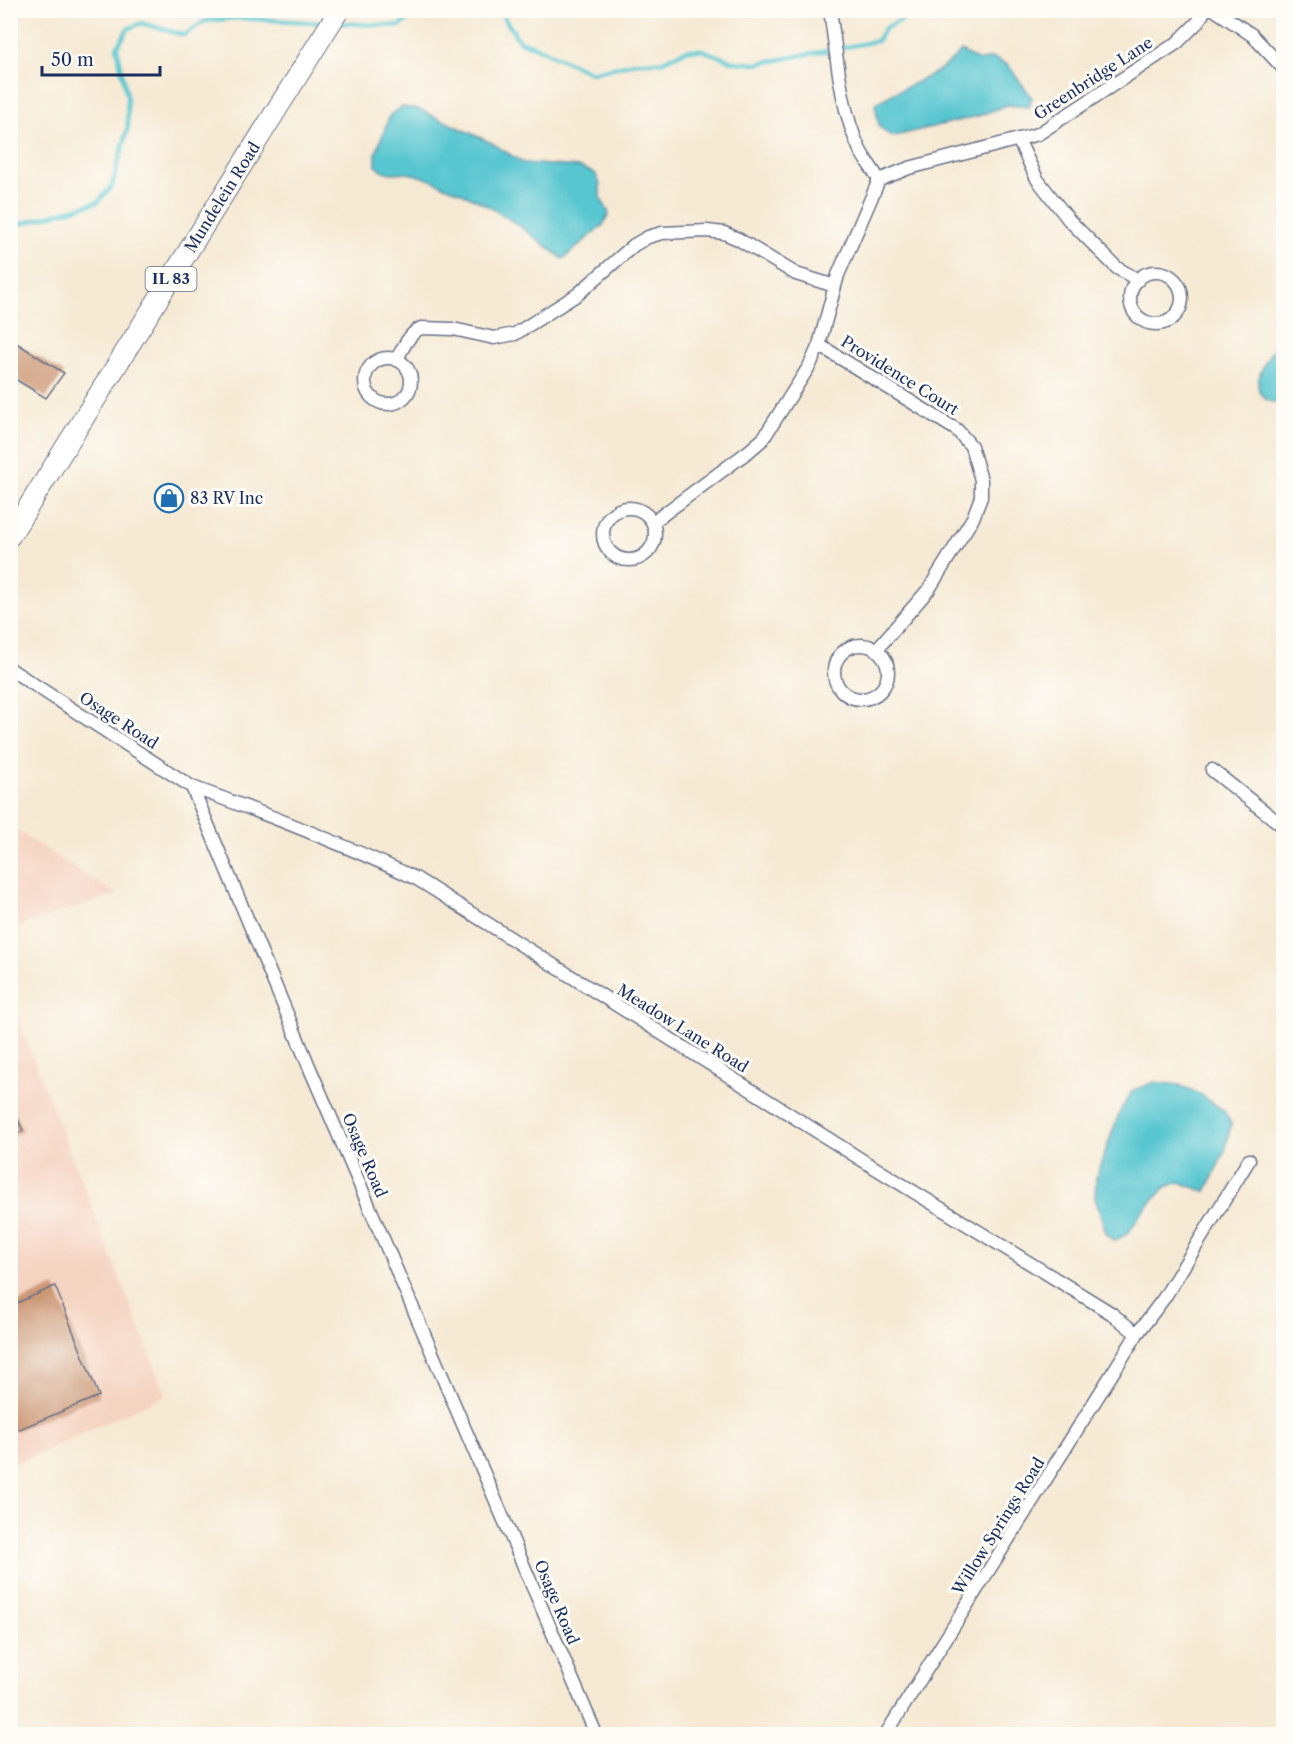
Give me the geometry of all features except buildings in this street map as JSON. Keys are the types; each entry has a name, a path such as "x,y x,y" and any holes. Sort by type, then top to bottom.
{"main road":[{"name":"Mundelein Road","path":"10,536 339,10"}],"street":[{"path":"653,522 749,452 763,439 810,365 819,345 838,275 879,180 860,150 849,122 830,10"},
{"name":"Greenbridge Lane","path":"879,180 909,168 1038,134 1177,43 1205,10"},
{"path":"1215,10 1252,35 1284,69"},
{"path":"1018,139 1037,179 1069,220 1117,268 1138,280"},
{"path":"396,360 416,330 421,328 453,329 494,338 515,334 578,294 634,245 648,237 662,233 707,231 724,233 796,274 835,286"},
{"path":"1162,273 1177,282 1182,298 1177,314 1171,320 1155,325 1139,319 1134,312 1130,295 1138,280 1145,274 1162,273"},
{"name":"Providence Court","path":"819,345 957,430 971,446 981,480 981,497 973,518 929,589 877,650"},
{"path":"633,508 648,515 653,522 655,531 652,547 639,559 622,560 607,549 602,532 604,524 616,511 633,508"},
{"path":"861,644 877,650 883,656 889,672 883,688 868,698 858,699 849,696 836,683 834,664 838,656 852,646 861,644"},
{"name":"Osage Road","path":"10,669 192,787 311,1071 596,1734"},
{"path":"1212,770 1284,827"},
{"name":"Meadow Lane Road","path":"192,787 268,814 417,879 862,1160 1111,1313 1137,1334"},
{"name":"Willow Springs Road","path":"886,1734 1137,1334 1164,1298 1249,1160"}],"shaded area":[{"path":"11,827 116,894 11,929"},
{"path":"10,999 166,1395 11,1466 10,1466"}],"water":[{"path":"961,51 979,61 993,58 1008,65 1032,98 1029,107 1007,105 978,116 891,137 879,126 875,104 932,75"},
{"path":"402,107 418,109 492,143 523,163 579,167 595,173 600,184 600,197 609,213 603,225 563,259 521,227 477,200 421,176 390,173 381,169 376,166 376,153 390,115"},
{"path":"1283,334 1283,405 1265,399 1258,384 1263,366"},
{"path":"1155,1082 1179,1085 1200,1094 1224,1111 1231,1124 1226,1148 1206,1192 1179,1182 1164,1188 1141,1214 1129,1232 1114,1242 1106,1233 1095,1197 1096,1177 1120,1111 1133,1090"}],"waterway":[{"path":"337,23 400,26 419,10"},
{"path":"499,10 520,42 532,45 591,73 638,62 661,62 687,50 702,50 734,62 756,64 877,41 885,28 902,20 905,10"},
{"path":"10,229 98,202 112,186 128,127 127,96 117,47 128,29 141,23 184,35 205,21 236,18 326,23"}],"place":[{"name":"83 RV Inc","path":"169,498"}]}
